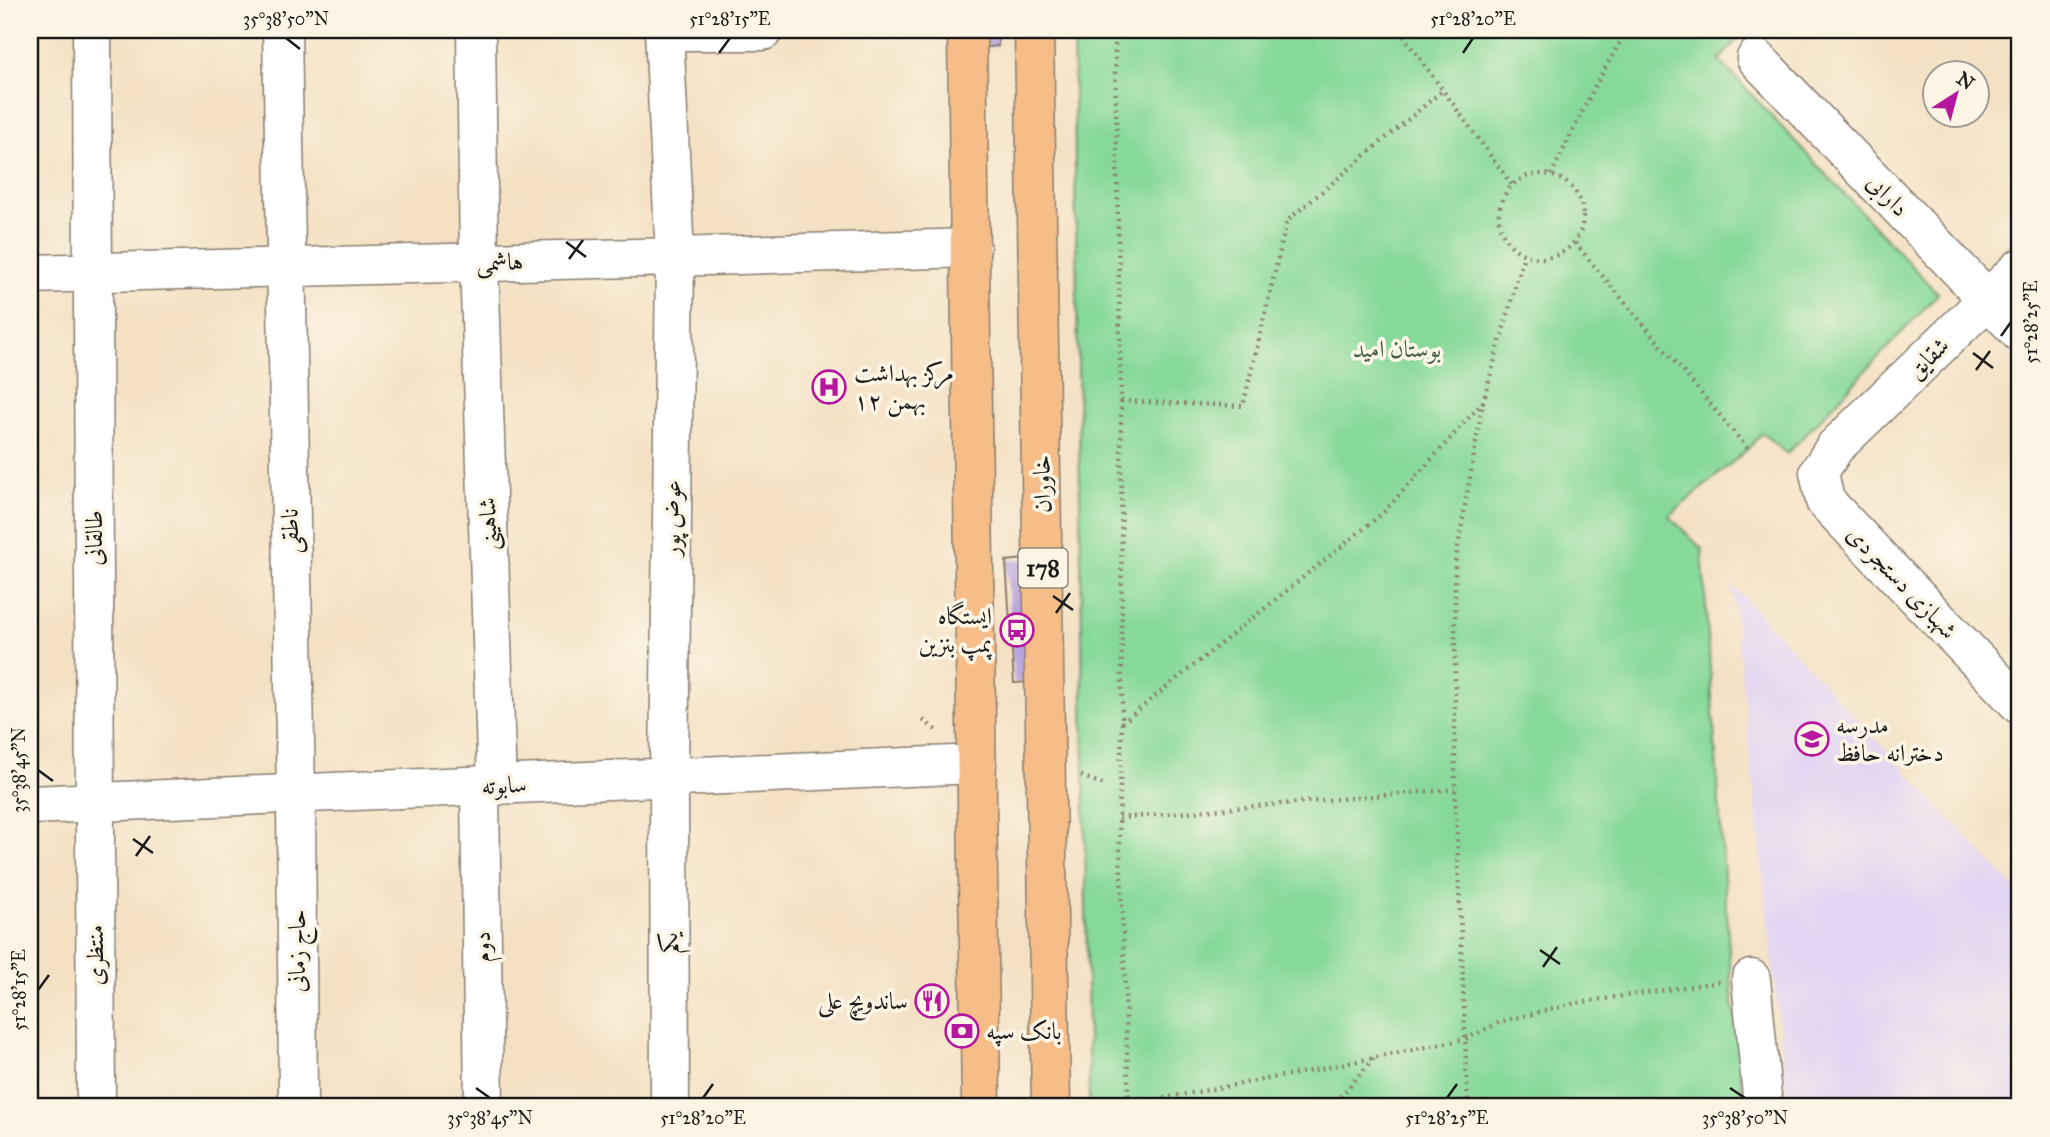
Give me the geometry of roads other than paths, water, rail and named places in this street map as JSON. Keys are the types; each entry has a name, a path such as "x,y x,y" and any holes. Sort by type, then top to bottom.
{"main road":[{"path":"967,30 981,1107"},
{"name":"خاوران","path":"1034,30 1051,1107"}],"street":[{"name":"طالقانی","path":"92,30 95,803"},
{"name":"ناطقی","path":"282,30 296,795"},
{"name":"شاهینی","path":"476,30 488,786"},
{"path":"664,30 763,31"},
{"name":"عوض پور","path":"664,30 675,257 669,778"},
{"name":"دارابی","path":"1756,58 2020,332"},
{"name":"هاشمی","path":"30,274 971,248"},
{"name":"شقایق","path":"1835,447 2020,268"},
{"name":"شهبازی دستجردی","path":"1835,447 1819,472 1825,501 2020,705"},
{"name":"سابوته","path":"30,805 977,764"},
{"name":"یکم","path":"669,778 670,1107"},
{"name":"دوم","path":"484,1107 488,786"},
{"name":"حاج زمانی","path":"296,795 298,1107"},
{"name":"منتظری","path":"95,803 96,1107"},
{"path":"1751,979 1763,1107"}],"place":[{"name":"مرکز بهداشت ۱۲ بهمن","path":"829,387"},
{"name":"ایستگاه پمپ بنزین","path":"1017,630"},
{"name":"مدرسه دخترانه حافظ","path":"1812,739"},
{"name":"ساندویچ علی","path":"932,1001"},
{"name":"بانک سپه","path":"962,1031"}],"park label":[{"name":"بوستان امید","path":"1397,349"}]}
